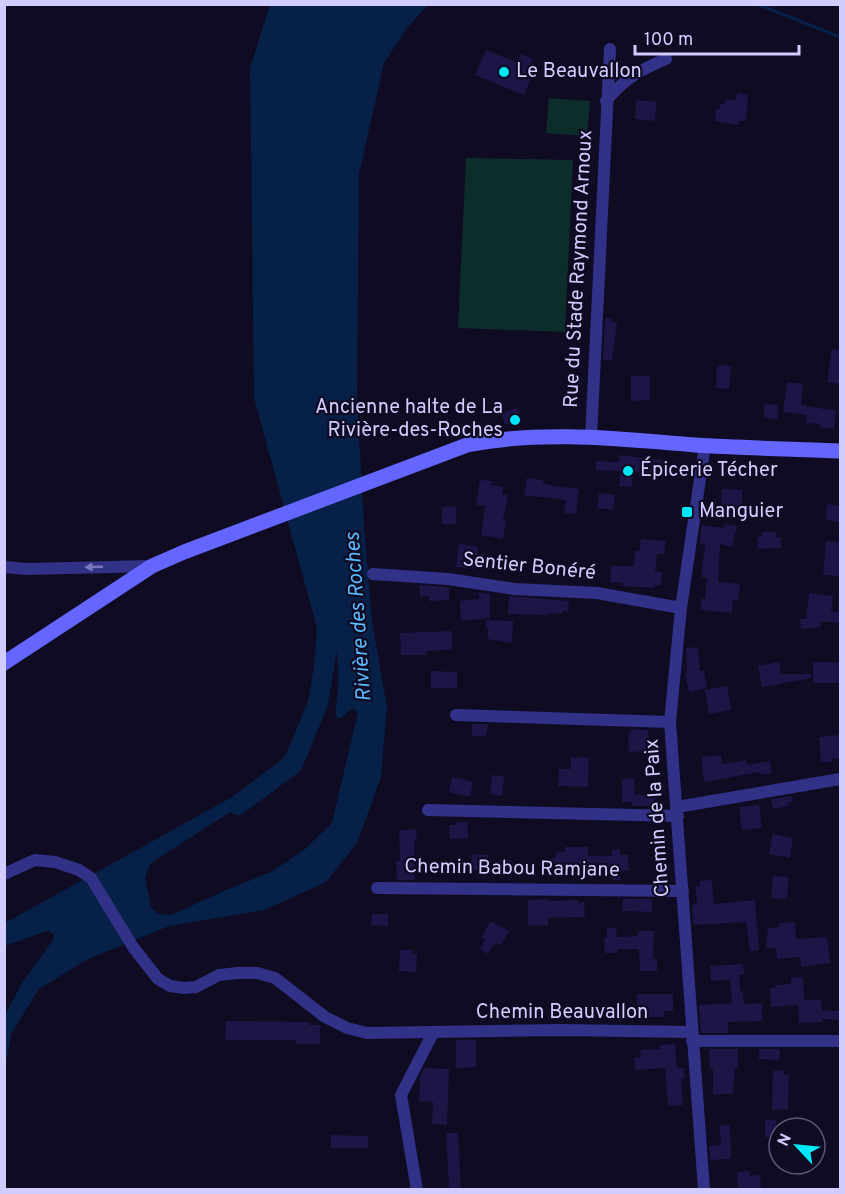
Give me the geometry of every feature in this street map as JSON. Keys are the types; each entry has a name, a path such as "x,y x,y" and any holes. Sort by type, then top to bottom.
{"main road":[{"path":"4,663 152,566 467,445 499,439 591,438 840,451"}],"street":[{"name":"Rue du Stade Raymond Arnoux","path":"591,438 610,49"},
{"path":"606,101 621,84 646,68 666,59"},
{"name":"Chemin de la Paix","path":"704,1190 691,1037 670,722 681,608 705,445"},
{"path":"4,567 27,569 152,566"},
{"name":"Sentier Bonéré","path":"373,574 448,579 515,589 597,593 681,608"},
{"path":"456,715 670,722"},
{"path":"428,810 677,812 840,779"},
{"name":"Chemin Beauvallon","path":"4,874 35,860 55,862 79,870 91,878 133,947 158,979 170,986 196,987 219,975 238,972 257,973 275,978 325,1017 347,1028 367,1033 561,1030 691,1037 840,1041"},
{"name":"Chemin Babou Ramjane","path":"377,888 683,891"},
{"path":"417,1190 401,1095 433,1033"}],"green space":[{"path":"549,98 590,101 587,136 546,133"},
{"path":"466,158 573,160 565,332 458,328"}],"water":[{"name":"Rivière des Roches","path":"270,5 428,5 407,28 384,63 359,174 357,398 372,622 387,707 381,777 357,843 326,882 265,910 169,926 88,959 39,989 11,1034 5,1069 5,1015 22,983 53,940 54,934 47,931 5,946 5,923 270,776 297,738 312,691 317,628 254,398 250,68","holes":["332,642 335,643 338,661 335,713 337,718 341,718 352,708 358,712 332,823 304,850 271,872 171,915 159,914 151,907 145,878 151,863 246,802 293,764 311,728 318,703 325,646"]}],"building":[{"name":"Le Beauvallon","path":"486,50 518,63 521,54 533,59 528,70 533,73 524,95 475,75"},
{"path":"737,93 748,94 746,121 739,121 738,125 715,121 716,109 720,109 720,104 725,104 725,99 736,100"},
{"path":"636,100 657,102 655,121 635,119"},
{"path":"605,318 611,318 611,322 617,322 612,360 603,360"},
{"path":"832,349 840,350 840,384 827,382"},
{"path":"717,365 731,366 729,389 716,388"},
{"path":"631,376 650,376 650,400 631,401"},
{"path":"787,382 803,384 801,405 836,411 834,429 820,427 821,424 806,423 807,415 783,412"},
{"path":"764,404 778,405 778,419 764,418"},
{"path":"517,408 521,419 505,425 501,413"},
{"path":"619,455 668,461 667,473 633,472 632,487 619,486 621,471 596,470 596,461 619,462"},
{"path":"527,478 543,480 543,483 553,486 579,489 576,514 564,513 566,500 524,495"},
{"path":"480,480 492,481 491,485 503,487 502,494 508,495 503,520 506,521 503,539 481,535 485,506 476,505"},
{"path":"722,489 742,490 742,507 721,506"},
{"path":"599,493 615,495 613,510 597,508"},
{"path":"827,504 840,506 840,522 826,520"},
{"path":"456,506 456,524 442,524 442,507"},
{"path":"725,524 737,526 732,547 720,544 718,582 740,584 738,600 733,599 732,613 700,610 702,598 705,599 707,578 701,577 705,544 699,543 702,525 724,528"},
{"path":"762,532 776,532 776,537 781,537 781,548 758,549 757,537 762,537"},
{"path":"641,539 666,541 664,554 657,554 655,572 662,572 661,585 655,585 654,588 623,586 623,583 610,582 611,566 634,566 635,551 639,551"},
{"path":"826,541 840,542 839,576 823,575"},
{"path":"459,544 478,547 475,569 456,567"},
{"path":"419,585 449,587 449,600 429,601 429,596 420,597"},
{"path":"478,592 490,594 490,618 461,621 460,601 480,599"},
{"path":"809,593 833,596 831,612 840,612 840,622 821,622 821,627 801,629 800,619 806,619"},
{"path":"509,596 569,601 568,612 549,613 549,615 508,614"},
{"path":"486,620 513,621 512,643 488,639"},
{"path":"452,631 452,650 426,651 426,655 401,655 400,633"},
{"path":"698,647 700,671 704,671 707,688 689,692 685,674 687,674 686,648"},
{"path":"779,662 781,674 811,674 811,678 762,687 758,666"},
{"path":"813,662 840,662 840,683 813,683"},
{"path":"431,671 457,672 457,688 431,688"},
{"path":"727,686 731,710 709,714 705,690"},
{"path":"472,724 489,724 486,736 472,736"},
{"path":"631,729 648,730 648,751 629,752 628,734 631,734"},
{"path":"840,735 840,758 832,758 832,762 821,762 819,737"},
{"path":"721,755 722,764 746,760 747,765 770,761 772,773 761,775 760,772 704,782 701,757"},
{"path":"571,757 589,758 588,787 558,786 559,769 571,769"},
{"path":"492,775 504,776 502,796 490,794"},
{"path":"452,777 473,782 470,797 449,792"},
{"path":"634,778 635,795 655,795 655,806 632,806 632,802 622,802 622,779"},
{"path":"792,796 793,802 788,803 789,806 773,809 771,799"},
{"path":"759,805 762,828 742,830 739,807"},
{"path":"456,822 467,822 468,838 450,839 449,825 456,825"},
{"path":"416,829 415,880 397,880 396,861 400,861 399,830"},
{"path":"773,834 793,838 790,858 769,854"},
{"path":"565,847 588,847 588,856 612,856 612,850 620,849 620,855 628,855 629,870 620,871 620,880 613,880 613,874 601,874 595,870 562,870 546,873 544,859 556,858 555,853 565,852"},
{"path":"472,854 488,855 488,867 483,866 483,871 472,870"},
{"path":"499,860 511,860 512,874 499,875"},
{"path":"773,876 789,877 787,899 771,898"},
{"path":"712,880 714,904 755,900 759,950 750,951 746,922 693,925 692,905 697,904 695,886 700,886 700,881"},
{"path":"547,899 547,901 578,900 578,903 584,902 585,917 548,918 548,925 528,926 528,900"},
{"path":"623,899 652,899 652,912 622,911"},
{"path":"372,914 388,914 388,926 371,925"},
{"path":"491,921 509,931 501,945 496,943 495,946 493,945 488,954 480,949 485,940 481,938"},
{"path":"795,922 796,939 826,937 830,963 801,967 800,957 777,959 776,948 766,949 768,928 779,927 779,923"},
{"path":"607,928 616,928 617,937 638,936 638,931 654,931 653,959 657,959 657,971 640,971 639,949 617,949 618,953 605,953 604,938 607,938"},
{"path":"400,950 413,950 413,954 417,954 416,972 399,971"},
{"path":"743,964 744,974 739,975 744,1004 762,1003 762,1021 728,1022 728,1033 701,1033 699,1005 732,1003 730,980 711,981 710,966"},
{"path":"803,977 804,1000 821,1000 822,1010 840,1011 840,1020 822,1019 822,1022 799,1023 798,1005 771,1007 770,988 776,988 775,985 791,984 791,978"},
{"path":"637,994 673,994 673,1011 664,1011 664,1017 637,1017"},
{"path":"226,1021 309,1022 309,1025 320,1025 320,1044 296,1044 296,1040 225,1040"},
{"path":"456,1040 476,1040 476,1067 456,1068"},
{"path":"675,1044 677,1068 684,1068 685,1078 681,1079 683,1105 668,1106 665,1068 635,1070 634,1058 641,1057 640,1050 660,1049 660,1045"},
{"path":"709,1049 738,1049 738,1068 735,1068 733,1094 713,1094 713,1069 710,1069"},
{"path":"759,1049 780,1049 779,1060 759,1059"},
{"path":"424,1068 449,1069 447,1125 432,1124 433,1102 419,1101 420,1076"},
{"path":"784,1070 784,1075 789,1075 788,1109 772,1110 773,1071"},
{"path":"765,1120 767,1120 767,1137 765,1137"},
{"path":"730,1125 731,1159 710,1160 709,1146 721,1145 719,1126"},
{"path":"446,1133 458,1133 461,1190 449,1190"},
{"path":"331,1135 368,1136 368,1148 331,1148"},
{"path":"750,1171 750,1176 760,1175 761,1188 738,1189 737,1172"}],"waterway":[{"path":"757,4 840,37"},
{"path":"238,805 293,764 318,703 334,619"}],"place":[{"name":"Le Beauvallon","path":"504,72"},
{"name":"Ancienne halte de La Rivière-des-Roches","path":"515,420"},
{"name":"Épicerie Técher","path":"628,471"},
{"name":"Manguier","path":"687,512"}]}
